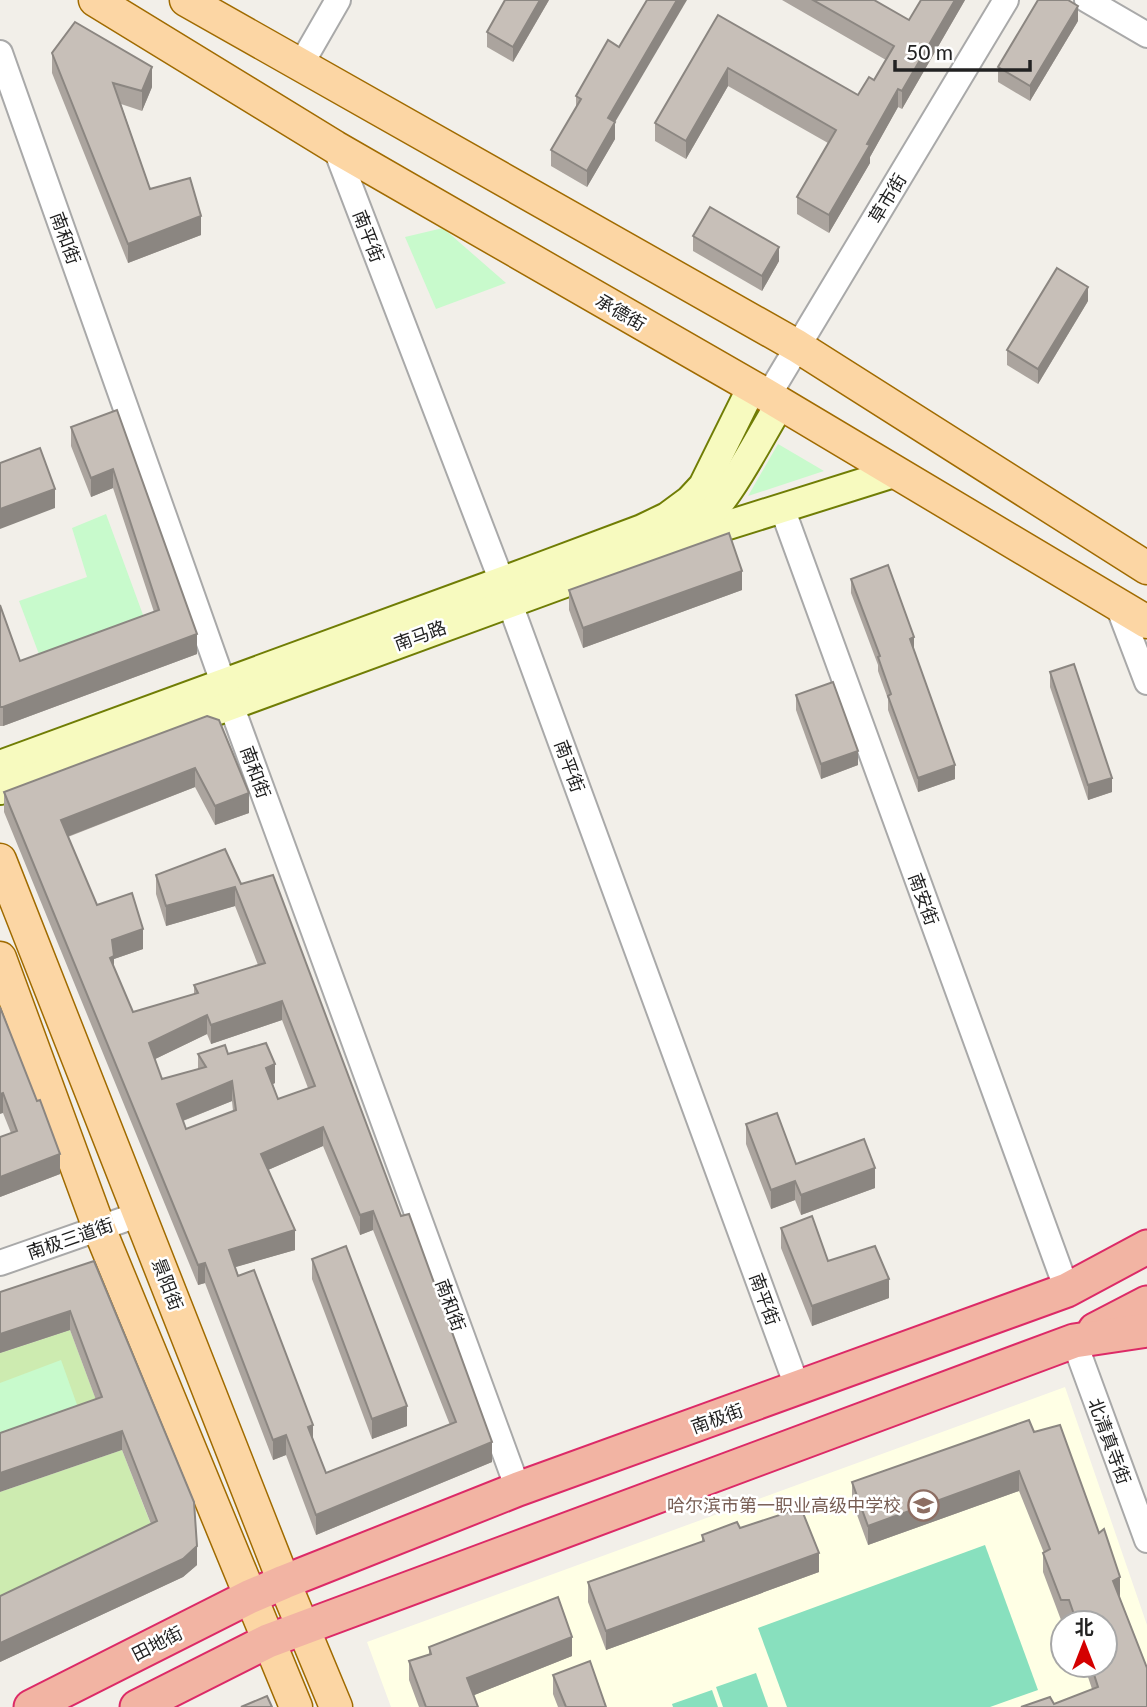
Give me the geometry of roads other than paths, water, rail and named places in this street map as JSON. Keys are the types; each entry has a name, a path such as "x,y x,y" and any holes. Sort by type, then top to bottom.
{"highway":[{"name":"南极街","path":"284,1582 518,1489 1067,1290 1147,1247"},
{"path":"1067,1290 1147,1266"},
{"path":"137,1707 268,1641 1074,1341 1147,1303"},
{"path":"1074,1341 1147,1330"},
{"name":"田地街","path":"31,1707 284,1582"}],"main road":[{"name":"承德街","path":"95,0 335,147 767,396 1147,622"},
{"path":"186,0 797,346 1147,568"},
{"name":"南马路","path":"506,592 667,517 683,506 703,486 767,396"},
{"name":"南马路","path":"0,790 228,694 506,592 667,544 689,534 705,521 724,496 767,396"},
{"path":"958,450 1147,545"},
{"path":"667,544 894,473"},
{"name":"南马路","path":"0,765 228,694"},
{"name":"景阳街","path":"0,860 284,1582 336,1707"},
{"path":"0,958 99,1228 296,1707"}],"street":[{"path":"300,66 338,0"},
{"name":"草市街","path":"767,396 1006,0"},
{"path":"1087,0 1147,35"},
{"name":"南和街","path":"0,53 228,694 518,1489"},
{"name":"南平街","path":"335,147 506,592 798,1389"},
{"name":"南安街","path":"782,508 1067,1290"},
{"path":"1118,606 1147,682"},
{"name":"南极三道街","path":"0,1263 140,1214"},
{"name":"北清真寺街","path":"1074,1341 1147,1540"}],"place":[{"name":"哈尔滨市第一职业高级中学校","path":"924,1505"}]}
